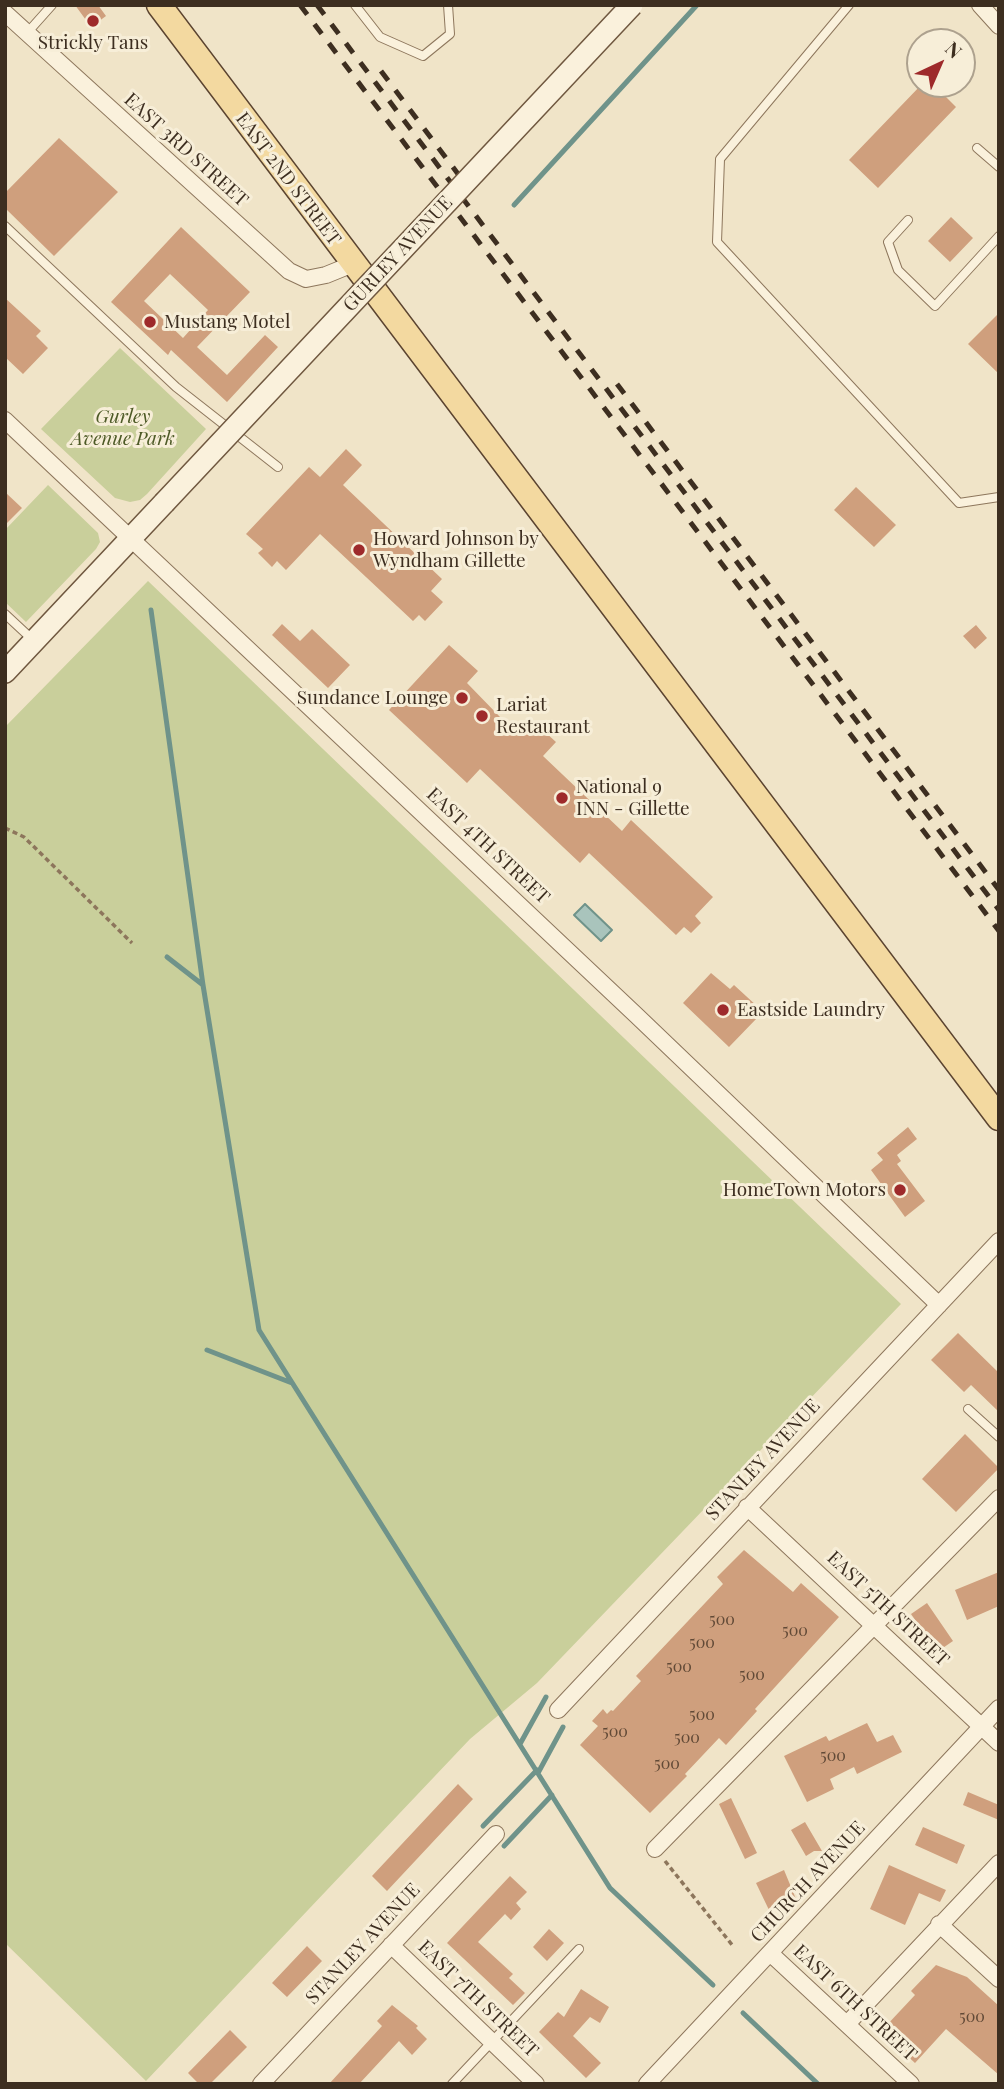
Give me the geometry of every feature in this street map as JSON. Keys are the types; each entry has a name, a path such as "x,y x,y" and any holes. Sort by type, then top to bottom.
{"main road":[{"name":"EAST 2ND STREET","path":"159,5 999,1118"}],"street":[{"name":"GURLEY AVENUE","path":"5,672 632,5"},
{"path":"980,5 999,26"},
{"name":"EAST 3RD STREET","path":"5,13 289,271 306,279 327,275 352,264"},
{"name":"EAST 4TH STREET","path":"5,420 636,1015 939,1305"},
{"name":"STANLEY AVENUE","path":"558,1710 999,1241"},
{"path":"655,1849 999,1498"},
{"name":"EAST 5TH STREET","path":"747,1507 999,1743"},
{"name":"CHURCH AVENUE","path":"647,2084 999,1708"},
{"name":"STANLEY AVENUE","path":"261,2084 496,1834"},
{"path":"847,2024 999,1863"},
{"path":"939,1924 999,1979"},
{"name":"EAST 7TH STREET","path":"391,1945 536,2084"},
{"name":"EAST 6TH STREET","path":"770,1953 911,2084"}],"lane":[{"path":"27,33 52,5"},
{"path":"355,5 380,37 423,56 450,34 448,5"},
{"path":"849,5 720,159 717,242 959,503 999,497"},
{"path":"977,148 999,167"},
{"path":"908,220 888,242 898,270 935,306 999,236"},
{"path":"5,226 176,387 278,467"},
{"path":"5,614 34,641"},
{"path":"968,1409 999,1437"},
{"path":"452,2084 579,1949"}],"path":[{"path":"5,828 24,836 132,943"},
{"path":"655,1849 733,1946"}],"green space":[{"name":"Gurley Avenue Park","path":"120,348 206,429 147,494 140,500 130,502 115,498 41,429"},
{"name":"Gurley Avenue Park","path":"48,485 98,533 100,542 26,622 5,602 5,530"},
{"path":"148,581 901,1304 537,1683 470,1739 146,2081 5,1943 5,727"}],"water":[{"path":"585,904 612,930 601,941 574,915"}],"building":[{"name":"Strickly Tans","path":"75,5 98,5 106,16 91,27"},
{"path":"909,98 947,98 956,107 878,188 849,160"},
{"path":"59,138 118,192 54,256 5,208 5,193"},
{"path":"951,217 973,238 950,262 928,241"},
{"name":"Mustang Motel","path":"181,227 250,292 197,347 227,375 265,335 278,347 227,402 171,350 168,355 111,302","holes":["170,274 208,310 183,338 144,301"]},
{"path":"5,298 41,331 36,336 48,348 23,374 5,357"},
{"path":"999,313 999,374 968,344"},
{"path":"346,449 362,465 343,485 442,579 431,591 443,602 425,621 419,615 413,621 320,534 286,570 277,561 272,567 258,553 263,549 246,534 309,467 320,477"},
{"path":"856,487 896,525 874,547 834,510"},
{"path":"5,492 22,508 5,525"},
{"path":"282,624 300,641 312,629 350,665 328,688 272,635"},
{"path":"976,625 987,638 975,649 963,636"},
{"path":"449,645 478,671 467,683 500,717 520,735 533,721 556,742 543,756 622,831 631,820 713,897 695,916 701,923 691,933 684,927 676,935 589,853 580,863 480,769 467,783 389,710"},
{"name":"Eastside Laundry","path":"711,973 730,989 734,985 758,1007 754,1012 758,1017 729,1047 683,1003"},
{"name":"HomeTown Motors","path":"908,1127 917,1139 897,1155 901,1161 897,1164 925,1201 905,1217 871,1170 883,1160 877,1153"},
{"path":"958,1333 999,1373 999,1412 971,1385 964,1392 931,1360"},
{"path":"965,1434 999,1468 956,1512 922,1479"},
{"path":"744,1550 793,1592 801,1583 839,1617 726,1745 719,1738 685,1774 687,1776 650,1813 580,1745 598,1726 592,1721 603,1709 607,1714 613,1711 641,1681 636,1676 723,1584 717,1577"},
{"path":"999,1572 999,1606 967,1620 955,1590"},
{"path":"927,1603 953,1641 937,1652 911,1614"},
{"path":"867,1723 877,1742 893,1735 902,1752 857,1774 854,1767 830,1779 834,1789 807,1802 784,1756 826,1736 829,1741"},
{"path":"458,1784 473,1799 387,1891 372,1876"},
{"path":"968,1792 999,1805 999,1820 963,1805"},
{"path":"731,1798 757,1853 745,1859 719,1804"},
{"path":"805,1822 822,1851 814,1851 806,1856 791,1830"},
{"path":"923,1827 965,1845 957,1864 915,1845"},
{"path":"889,1865 946,1890 940,1902 919,1893 905,1925 870,1909"},
{"path":"784,1870 796,1899 769,1910 756,1883"},
{"path":"510,1876 527,1892 516,1903 521,1909 511,1920 505,1914 478,1942 513,1974 509,1978 525,1993 513,2005 447,1943"},
{"path":"549,1929 564,1943 547,1961 533,1947"},
{"path":"307,1946 322,1961 287,1997 272,1983"},
{"path":"936,1965 967,1977 999,2006 999,2075 946,2029 915,2063 903,2052 907,2048 885,2027 915,1995 911,1991"},
{"path":"581,1989 609,2007 600,2023 590,2017 573,2036 601,2063 586,2078 539,2032 558,2012 564,2017"},
{"path":"392,2005 418,2026 416,2028 427,2039 412,2055 399,2041 359,2084 329,2084 382,2026 377,2021"},
{"path":"230,2030 247,2047 210,2084 199,2084 188,2073"}],"waterway":[{"path":"514,205 697,5"},
{"path":"151,610 203,985 259,1330 610,1888 713,1985"},
{"path":"167,957 203,985"},
{"path":"207,1350 292,1383"},
{"path":"520,1744 546,1697"},
{"path":"538,1773 563,1727"},
{"path":"483,1826 537,1770"},
{"path":"504,1846 552,1795"},
{"path":"743,2013 818,2084"}],"railway":[{"path":"300,5 999,931"},
{"path":"317,5 999,910"},
{"path":"381,71 461,178"},
{"path":"617,384 999,890"}],"place":[{"name":"Strickly Tans","path":"93,21"},
{"name":"Mustang Motel","path":"150,322"},
{"name":"Howard Johnson by Wyndham Gillette","path":"359,550"},
{"name":"Sundance Lounge","path":"462,698"},
{"name":"Lariat Restaurant","path":"482,716"},
{"name":"National 9 INN - Gillette","path":"562,798"},
{"name":"Eastside Laundry","path":"723,1010"},
{"name":"HomeTown Motors","path":"900,1190"}]}
